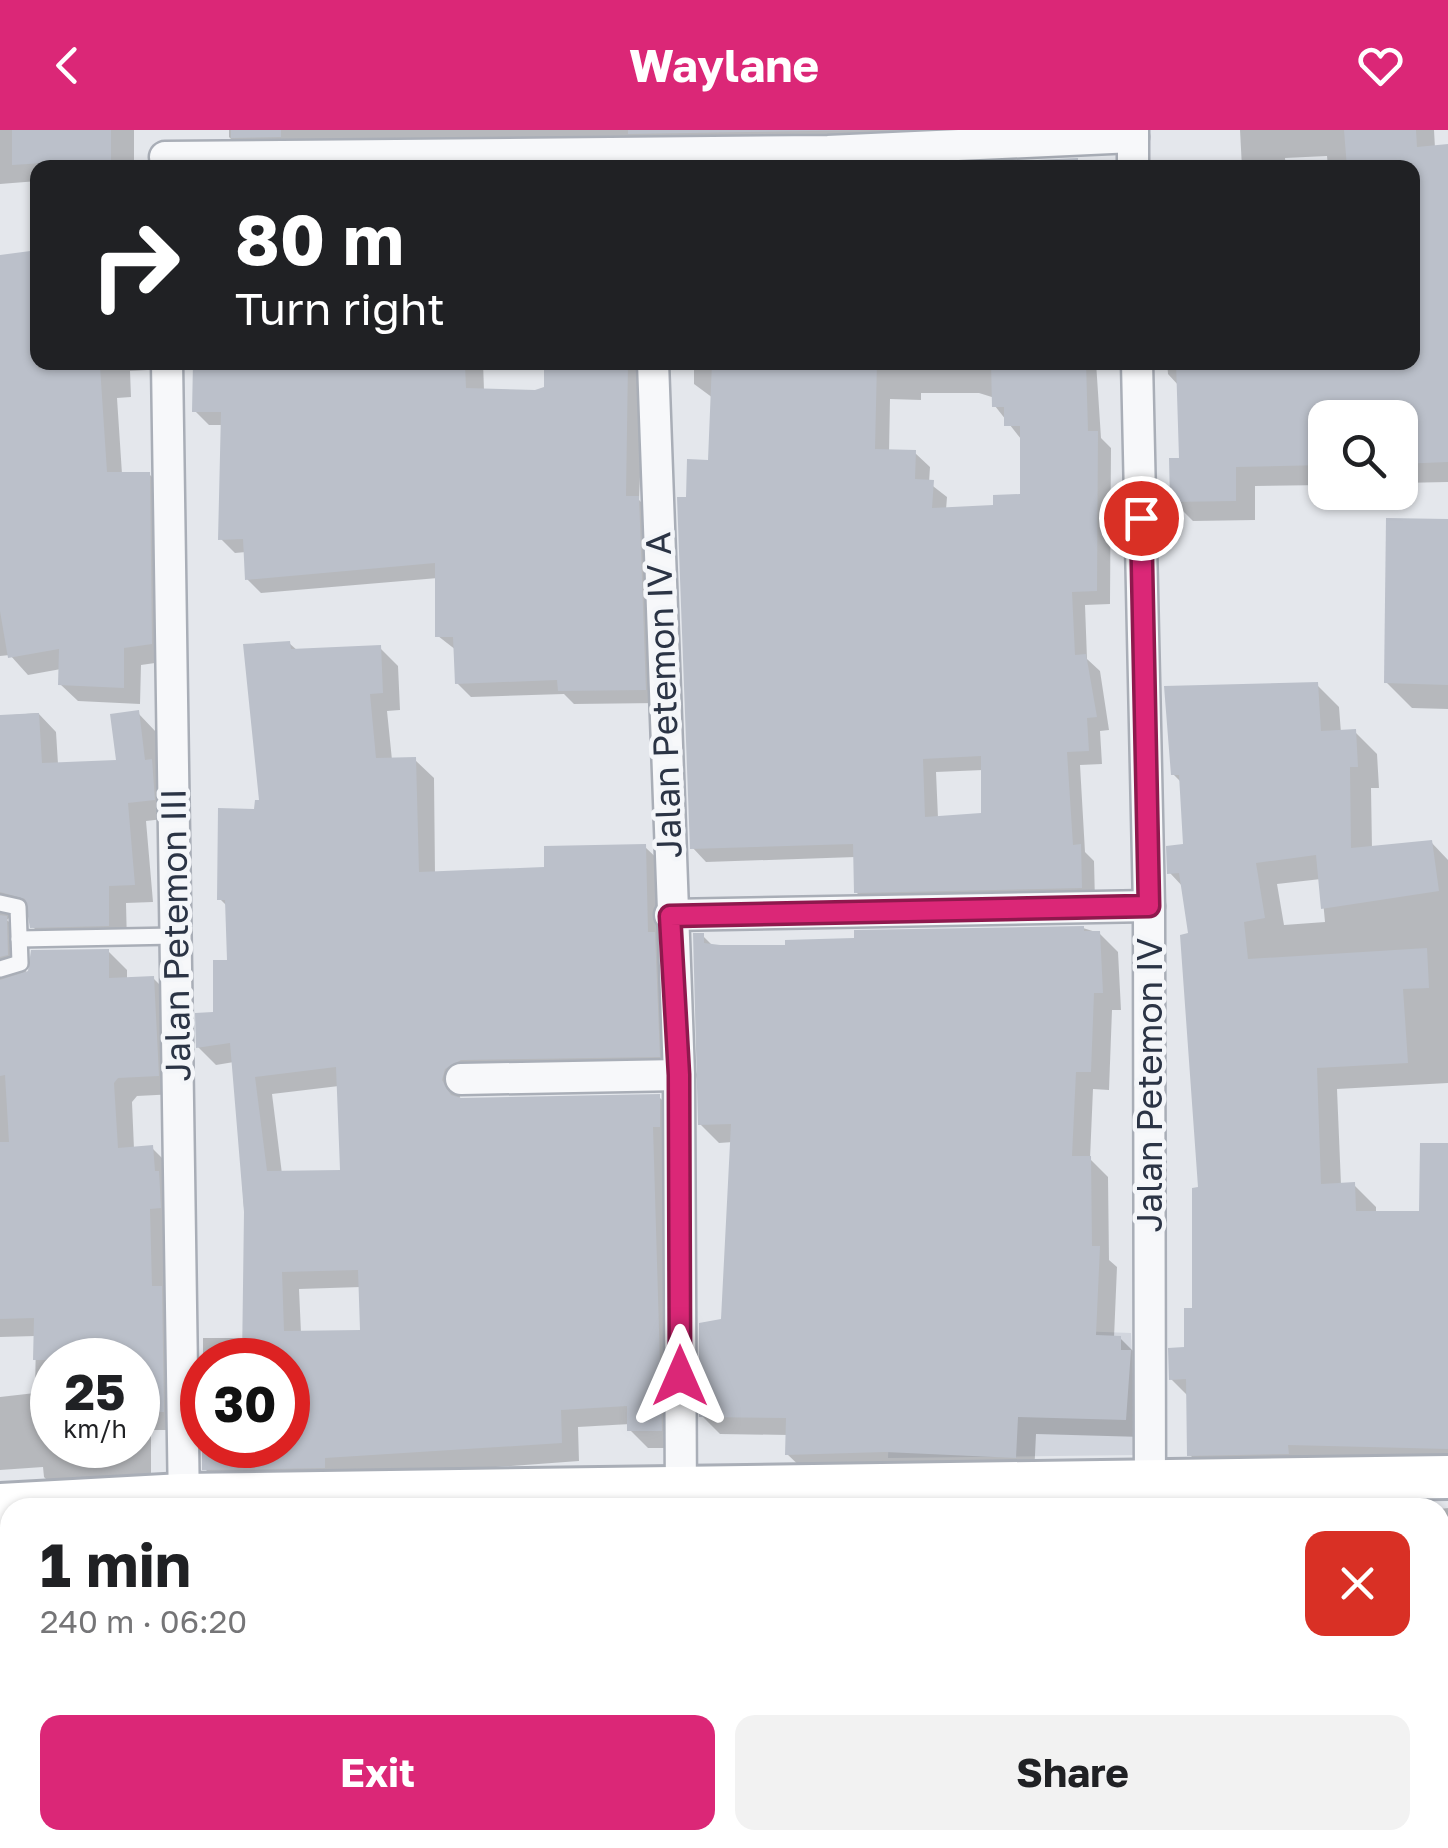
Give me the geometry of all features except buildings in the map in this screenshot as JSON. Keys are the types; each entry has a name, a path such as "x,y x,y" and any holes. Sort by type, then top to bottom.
{"street":[{"path":"165,151 828,152 1133,133 1134,160"},
{"name":"Jalan Petemon III","path":"168,370 183,1498"},
{"name":"Jalan Petemon IV A","path":"653,370 670,916 679,1075 681,1498"},
{"name":"Jalan Petemon IV","path":"1137,370 1149,906 1149,1494"},
{"path":"670,916 1149,906"},
{"path":"461,1079 679,1075"},
{"path":"681,1498 1149,1494 1448,1477"}],"lane":[{"path":"0,902 18,907 19,939 18,966 0,969"},
{"path":"19,939 175,936"}],"shaded area":[{"path":"894,1316 939,1326 1131,1333 1136,1455 888,1458"}],"route":[{"path":"680,1376 679,1075 670,916 1149,906 1141,518"}]}
